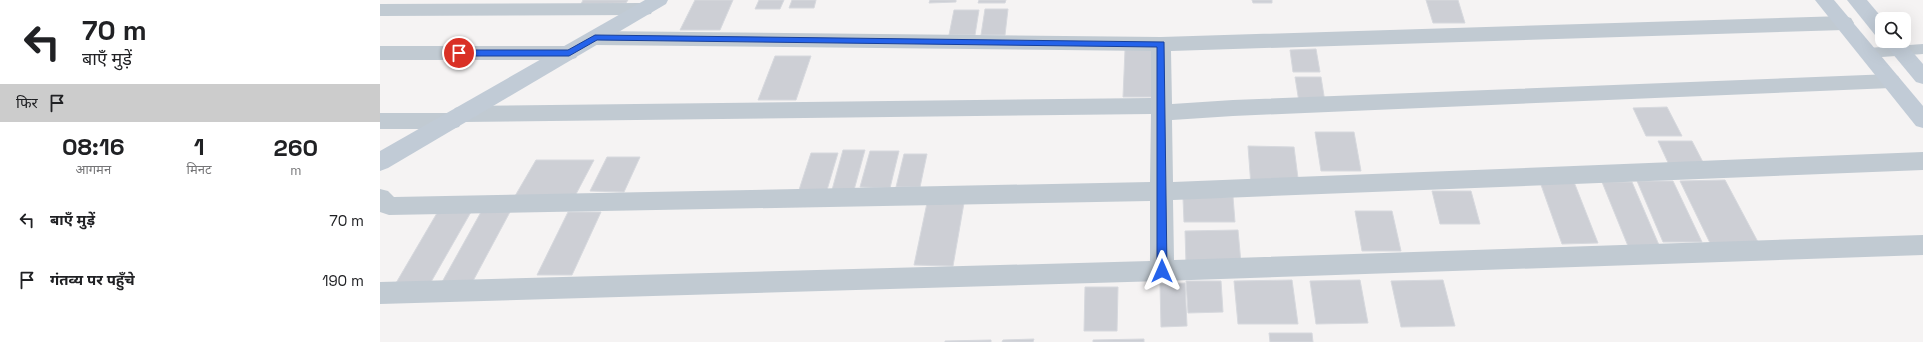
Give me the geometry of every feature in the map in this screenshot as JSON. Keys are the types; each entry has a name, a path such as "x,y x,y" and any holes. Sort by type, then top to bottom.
{"street":[{"path":"1824,0 1923,120"},
{"path":"1856,0 1875,22"},
{"path":"380,10 472,5 652,4"},
{"path":"380,162 652,4"},
{"path":"595,38 1161,44 1844,23"},
{"path":"1161,44 1162,271"},
{"path":"1898,48 1923,77"},
{"path":"380,53 569,53"},
{"path":"380,121 457,117 1233,108 1891,81"},
{"path":"380,198 389,206 1235,190 1923,161"},
{"path":"380,293 1162,271 1923,245"}],"lane":[{"path":"1868,53 1888,48"},
{"path":"1911,48 1923,49"}],"building":[{"path":"583,0 628,0 626,3 581,4"},
{"path":"695,0 733,0 720,30 680,30"},
{"path":"759,0 784,0 780,9 755,9"},
{"path":"792,0 816,0 814,8 789,8"},
{"path":"930,0 956,0 956,2 929,3"},
{"path":"979,0 1006,0 1005,3 978,3"},
{"path":"1252,0 1272,0 1272,3 1253,3"},
{"path":"1426,0 1458,0 1465,23 1433,23"},
{"path":"985,9 1008,9 1005,35 981,35"},
{"path":"954,10 979,10 975,35 949,35"},
{"path":"1316,49 1320,72 1293,72 1290,50"},
{"path":"1125,50 1157,50 1157,97 1123,97"},
{"path":"775,56 811,56 796,100 758,100"},
{"path":"1295,77 1321,77 1325,102 1299,102"},
{"path":"1667,107 1682,136 1646,136 1633,108"},
{"path":"1315,132 1354,132 1361,171 1321,171"},
{"path":"1658,141 1692,141 1706,168 1671,169"},
{"path":"1248,146 1294,147 1299,186 1251,186"},
{"path":"843,150 865,150 854,190 832,190"},
{"path":"870,151 899,151 890,188 860,187"},
{"path":"811,153 838,153 827,190 799,190"},
{"path":"904,154 927,154 920,187 896,187"},
{"path":"607,157 640,157 624,192 590,191"},
{"path":"536,160 594,160 575,196 515,196"},
{"path":"1725,180 1758,242 1710,243 1680,181"},
{"path":"1637,181 1673,181 1702,242 1663,242"},
{"path":"1540,182 1574,182 1598,243 1562,244"},
{"path":"1602,182 1632,182 1659,245 1628,246"},
{"path":"1432,191 1471,191 1480,224 1440,224"},
{"path":"1233,197 1235,222 1184,222 1183,198"},
{"path":"927,203 964,203 953,266 914,265"},
{"path":"1355,211 1392,211 1401,251 1362,251"},
{"path":"471,212 431,282 396,283 437,213"},
{"path":"481,212 510,212 473,281 442,282"},
{"path":"568,212 601,212 572,275 537,275"},
{"path":"1238,230 1241,263 1186,264 1185,231"},
{"path":"1292,280 1298,324 1238,324 1234,281"},
{"path":"1360,280 1368,323 1316,324 1310,281"},
{"path":"1443,280 1455,326 1401,327 1391,281"},
{"path":"1186,281 1221,281 1223,312 1188,313"},
{"path":"1185,283 1187,326 1161,327 1160,284"},
{"path":"1085,287 1118,287 1117,331 1084,331"},
{"path":"1269,333 1312,333 1313,342 1270,342"},
{"path":"1034,339 1033,342 1002,342 1003,340"},
{"path":"1144,339 1144,342 1093,342 1093,340"},
{"path":"991,340 991,342 945,342 945,341"}],"route":[{"path":"459,53 569,53 595,38 1161,44 1162,271"}]}
